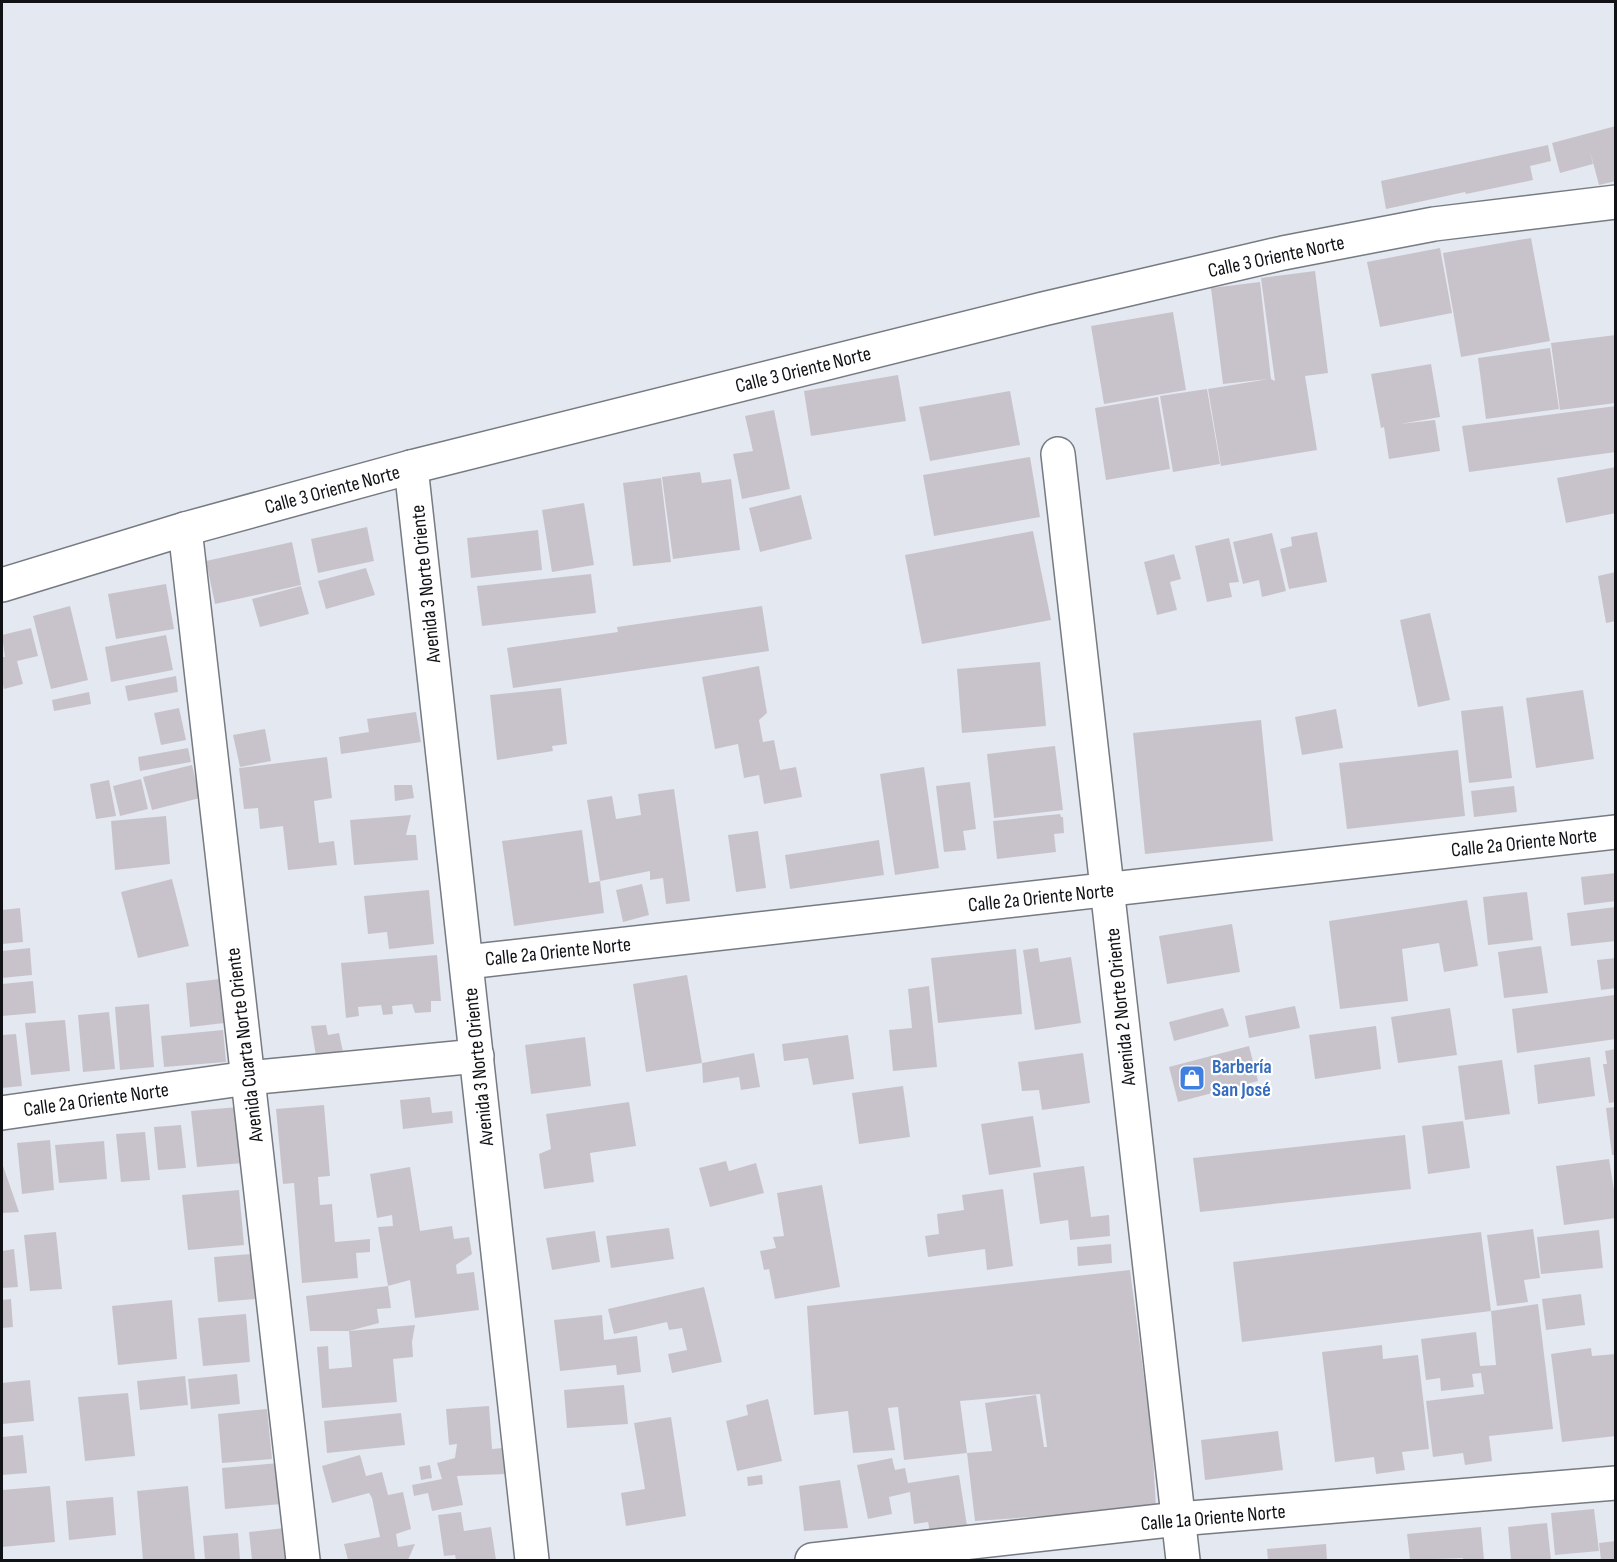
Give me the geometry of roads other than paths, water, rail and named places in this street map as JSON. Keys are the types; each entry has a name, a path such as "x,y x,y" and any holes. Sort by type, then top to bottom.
{"street":[{"name":"Calle 3 Oriente Norte","path":"2,585 185,529 411,467 1043,309 1283,253 1434,224 1616,202"},
{"name":"Avenida 2 Norte Oriente","path":"1058,454 1183,1560"},
{"name":"Avenida 3 Norte Oriente","path":"411,467 532,1560"},
{"name":"Avenida Cuarta Norte Oriente","path":"185,529 303,1560"},
{"name":"Calle 2a Oriente Norte","path":"467,962 1616,832"},
{"name":"Calle 2a Oriente Norte","path":"2,1113 248,1078 477,1056"},
{"name":"Calle 1a Oriente Norte","path":"812,1560 1178,1519 1616,1483"}],"place":[{"name":"Barbería San José","path":"1192,1078"}]}
